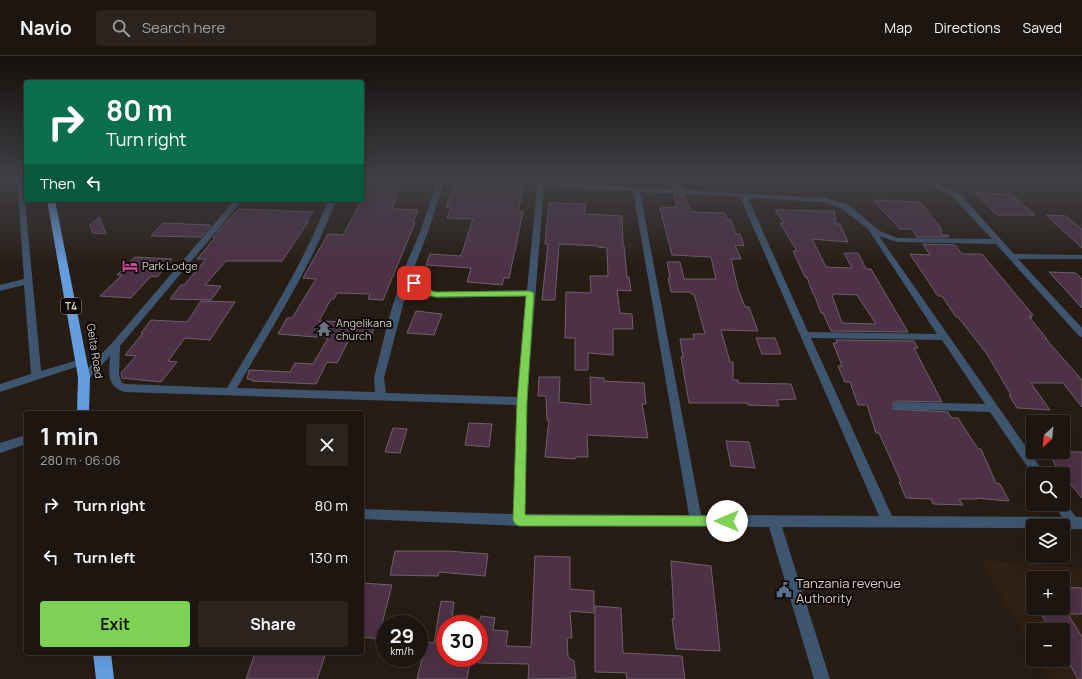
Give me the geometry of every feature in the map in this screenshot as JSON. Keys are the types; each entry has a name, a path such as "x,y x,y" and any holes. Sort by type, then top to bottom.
{"highway":[{"name":"Geita Road","path":"52,208 84,377 84,411"},
{"path":"102,655 105,679"}],"street":[{"path":"22,208 36,376"},
{"path":"84,377 115,345 232,208"},
{"path":"230,391 293,283 321,230 329,208"},
{"path":"381,396 379,378 395,314 431,208"},
{"path":"519,520 522,401 538,208"},
{"path":"639,208 696,521"},
{"path":"749,208 888,522"},
{"path":"846,208 877,233 897,240 999,242"},
{"path":"968,208 1082,334"},
{"path":"869,227 1034,467"},
{"path":"1012,256 1082,257"},
{"path":"408,273 420,289 436,295 530,293"},
{"path":"0,288 28,281"},
{"path":"805,335 944,337"},
{"path":"115,345 114,375 116,382 121,387 128,388 522,401"},
{"path":"0,388 81,362"},
{"path":"898,406 994,408"},
{"path":"0,448 24,440"},
{"path":"1066,511 1077,523"},
{"path":"364,514 519,520 1077,523"},
{"path":"774,522 822,679"}],"shaded area":[{"path":"981,560 1082,568 1082,679 1049,679 1042,667 1070,667 1070,623 1026,623 1026,639"}],"building":[{"path":"358,208 418,210 413,223 415,223 383,300 368,299 370,294 337,293 334,299 331,299 319,321 376,323 370,339 350,338 337,363 327,362 316,384 252,381 253,380 247,379 249,370 290,372 295,363 313,364 328,338 278,334 287,318 292,318 316,279 303,278 328,234 343,235"},
{"path":"451,208 519,208 518,212 523,212 509,278 504,278 502,285 467,282 471,268 426,265 430,254 460,256 462,253 473,219 447,218"},
{"path":"549,208 585,208 585,214 622,216 623,244 627,277 629,277 631,291 617,290 620,313 632,314 633,329 613,329 613,355 588,353 588,370 575,370 575,338 565,338 566,292 591,293 590,276 608,276 607,248 598,246 559,244 555,300 542,300 548,244 545,244"},
{"path":"660,208 690,208 691,212 725,213 727,220 731,220 736,234 740,234 744,246 735,245 741,259 731,259 738,289 745,307 749,307 758,331 721,330 730,362 733,362 733,380 738,380 738,383 791,384 796,399 777,400 779,406 748,405 747,403 689,403 681,357 683,357 680,339 694,339 693,334 705,334 694,294 691,294 690,292 671,292 667,262 680,262 684,279 716,279 711,257 672,255"},
{"path":"881,208 925,208 941,228 941,235 948,235 949,237 917,237 912,229 900,229"},
{"path":"990,208 1027,208 1035,215 997,215"},
{"path":"239,209 313,212 282,261 226,261 205,285 221,286 211,300 170,299 206,259 197,259 223,226"},
{"path":"775,210 834,211 836,224 840,224 848,242 812,239 826,267 852,268 844,253 858,253 866,269 871,269 908,332 831,331 823,313 821,313 807,277 805,277 793,251 797,251 780,223 784,223","holes":["832,295 857,295 876,324 842,323"]},
{"path":"1046,215 1066,216 1082,229 1082,248"},
{"path":"99,217 106,234 93,233 90,225"},
{"path":"163,223 211,225 201,237 151,236"},
{"path":"923,244 955,245 962,254 982,254 1033,315 1030,315 1032,318 1029,317 1047,339 1045,338 1082,380 1082,407 1063,383 1031,383 1050,410 1017,408 987,354 958,317 956,317 942,296 938,296 910,254 930,255"},
{"path":"135,257 172,259 157,277 151,276 131,298 100,296 122,275 117,275"},
{"path":"1049,272 1076,273 1082,279 1082,308"},
{"path":"201,301 235,302 210,340 185,338 168,361 177,362 161,382 122,378 121,373 136,356 125,355 143,333 141,333 151,320 187,322"},
{"path":"416,311 442,314 434,335 407,333"},
{"path":"756,338 775,338 781,354 762,354"},
{"path":"836,340 914,341 918,348 914,348 942,402 898,401 893,403 893,409 948,412 952,418 958,418 978,449 981,449 996,483 1000,484 1009,501 976,498 977,499 959,499 963,505 933,504 931,499 906,498 899,482 901,482 879,433 876,433 867,405 858,405 850,382 845,382 838,366 842,366 833,343 837,343"},
{"path":"539,377 560,377 559,402 591,405 590,377 604,378 604,381 644,383 646,404 642,404 648,438 587,435 588,457 575,457 575,459 545,457 549,420 547,420 546,396 538,396"},
{"path":"469,423 492,424 489,447 465,445"},
{"path":"393,428 407,429 400,453 385,452"},
{"path":"726,441 749,442 755,468 731,466"},
{"path":"1070,452 1082,452 1082,498 1070,483 1070,467 1056,466 1052,459 1070,459"},
{"path":"395,551 448,551 488,554 485,576 439,572 438,576 390,575"},
{"path":"535,556 570,557 570,589 594,591 594,613 570,611 572,638 567,638 568,657 574,661 576,678 528,679 529,664 488,663 488,617 495,618 493,630 508,631 506,646 531,647"},
{"path":"671,561 711,566 720,651 676,649 672,619 674,619"},
{"path":"364,583 392,585 384,615 376,615 376,639 364,637"},
{"path":"1070,587 1082,588 1082,614 1070,614"},
{"path":"441,601 454,602 452,615 439,615"},
{"path":"595,606 621,608 623,653 682,656 685,679 627,679 626,673 595,672"},
{"path":"1042,615 1069,615 1082,637 1082,679 1078,679 1070,665 1070,623 1046,623"},
{"path":"436,631 436,667 469,667 467,679 417,679 420,667 428,667 428,642 434,643"},
{"path":"254,655 325,655 317,679 246,679"}],"place":[{"name":"Park Lodge","path":"130,266"},
{"name":"Angelikana church","path":"324,329"},
{"name":"Tanzania revenue Authority","path":"784,590"}],"route":[{"path":"414,283 420,289 436,295 530,293 522,401 519,520 727,521"}]}
